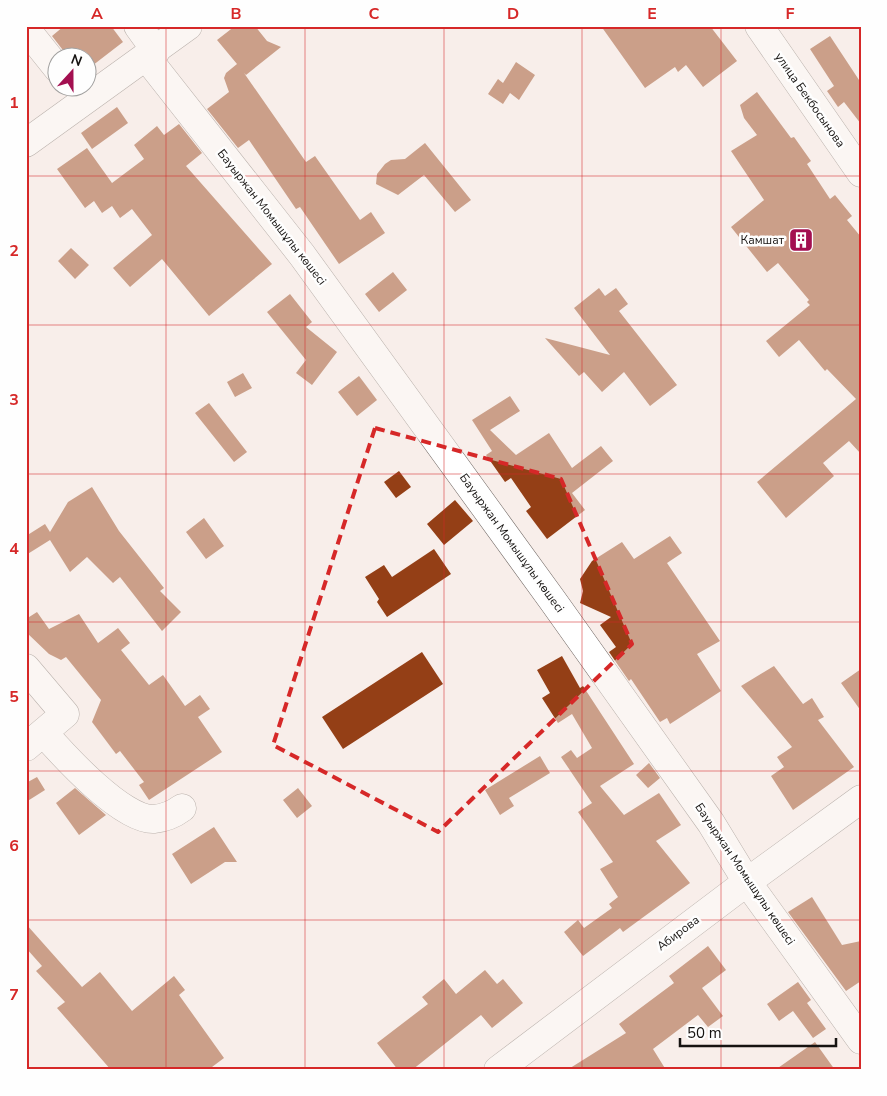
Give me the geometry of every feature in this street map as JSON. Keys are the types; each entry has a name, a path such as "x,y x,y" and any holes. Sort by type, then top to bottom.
{"street":[{"name":"Бауыржан Момышұлы көшесі","path":"138,26 151,54 325,286 576,632 711,823 747,882 861,1040"},
{"path":"98,83 151,54 188,26"},
{"name":"улица Бекбосынова","path":"759,26 861,173"},
{"path":"26,29 48,56"},
{"path":"26,143 75,98"},
{"path":"26,668 65,714 35,740 136,815 153,819 172,815 182,808"},
{"name":"Абирова","path":"498,1070 747,882 861,799"}],"highlighted area":[{"path":"375,428 561,479 632,644 438,832 273,745"}],"building":[{"path":"64,26 111,26 123,42 98,61 98,48 61,48 52,36"},
{"path":"235,26 255,26 267,41 281,47 246,75 244,73 306,162 315,156 360,220 371,212 385,233 339,264 300,207 296,209 249,140 238,148 207,109 229,92 224,78 226,73 237,64 217,40"},
{"path":"601,26 710,26 737,61 703,87 686,65 678,72 675,67 645,88"},
{"path":"830,36 861,83 861,124 844,102 838,107 827,91 834,86 810,49"},
{"path":"516,62 535,75 519,100 510,93 503,104 488,94 498,79 503,83"},
{"path":"757,92 791,138 794,137 811,161 807,164 830,199 835,195 852,216 847,220 861,237 861,454 849,441 823,463 834,476 786,518 757,482 856,399 827,369 825,371 799,340 779,357 766,341 810,305 807,302 809,300 778,263 767,272 731,227 764,200 731,151 757,135 744,118 740,105"},
{"path":"117,107 128,123 92,149 81,133"},
{"path":"179,124 202,153 186,166 272,264 209,316 162,259 130,287 113,268 152,235 132,209 120,218 112,206 102,213 94,201 85,208 57,169 87,148 112,183 144,159 134,145 157,126 164,135"},
{"path":"425,143 471,200 455,212 424,175 398,195 376,184 377,174 385,164 391,160 405,159"},
{"path":"71,248 89,265 75,279 58,261"},
{"path":"393,272 407,290 379,312 365,294"},
{"path":"599,288 605,296 616,288 628,304 619,311 677,385 650,406 624,372 602,392 584,372 579,376 545,338 610,355 574,308"},
{"path":"290,294 312,322 306,327 337,352 312,385 296,373 306,360 267,312"},
{"path":"243,373 252,388 235,397 227,382"},
{"path":"359,376 377,400 357,416 338,392"},
{"path":"510,396 520,411 490,430 516,455 549,433 572,468 601,446 613,461 572,493 585,510 547,539 526,511 531,507 511,478 505,482 486,455 492,451 472,420"},
{"path":"209,403 247,452 234,462 195,413"},
{"path":"399,471 411,487 396,498 384,482"},
{"path":"92,487 119,531 164,588 160,591 181,612 162,631 120,577 113,583 87,557 70,572 50,540 26,555 26,536 45,524 50,532 68,502"},
{"path":"455,500 473,521 444,545 427,524"},
{"path":"204,518 224,546 206,559 186,532"},
{"path":"670,536 682,553 667,563 720,641 697,654 721,691 670,724 667,718 660,722 631,679 629,681 609,652 616,647 600,625 611,617 580,603 583,591 580,579 592,561 622,542 634,559"},
{"path":"434,549 451,574 387,617 377,602 379,599 365,577 384,565 392,577"},
{"path":"37,612 49,629 79,614 98,643 118,628 130,643 121,650 149,685 163,675 185,706 200,695 210,709 198,717 222,752 149,800 139,785 144,782 120,751 116,754 92,722 101,700 66,657 61,660 49,654 26,632 26,619"},
{"path":"422,652 443,684 343,749 322,717"},
{"path":"562,656 580,688 583,686 634,764 600,786 624,815 659,793 681,825 656,841 690,883 623,932 620,928 583,956 564,932 578,920 584,928 612,908 609,904 618,897 600,869 613,862 578,812 592,803 561,757 571,750 577,758 592,748 572,714 558,723 542,698 550,693 537,670"},
{"path":"774,666 803,704 812,698 824,717 818,720 854,767 793,810 771,776 784,767 777,757 792,747 741,686"},
{"path":"861,669 861,711 841,683"},
{"path":"540,756 550,773 509,798 514,806 500,815 485,790"},
{"path":"649,763 660,778 648,788 636,775"},
{"path":"37,777 45,790 26,802 26,783"},
{"path":"75,788 106,815 79,835 56,803"},
{"path":"298,788 312,806 297,818 283,800"},
{"path":"214,827 237,862 225,862 191,884 172,854"},
{"path":"812,897 842,945 861,941 861,981 846,991 788,912"},
{"path":"26,924 82,987 100,972 132,1011 174,976 185,990 179,995 224,1058 208,1070 111,1070 57,1008 65,1002 36,971 42,966 26,948"},
{"path":"708,946 726,970 702,988 723,1016 708,1027 698,1015 653,1049 666,1070 567,1070 626,1033 619,1024 674,983 669,976"},
{"path":"485,970 497,984 503,979 523,1003 492,1028 481,1015 412,1070 398,1070 377,1043 428,1004 422,997 444,979 456,994"},
{"path":"798,982 811,1000 807,1003 826,1029 813,1038 793,1011 779,1021 767,1004"},
{"path":"815,1042 835,1070 775,1070"}],"place":[{"name":"Камшат","path":"801,240"}]}
